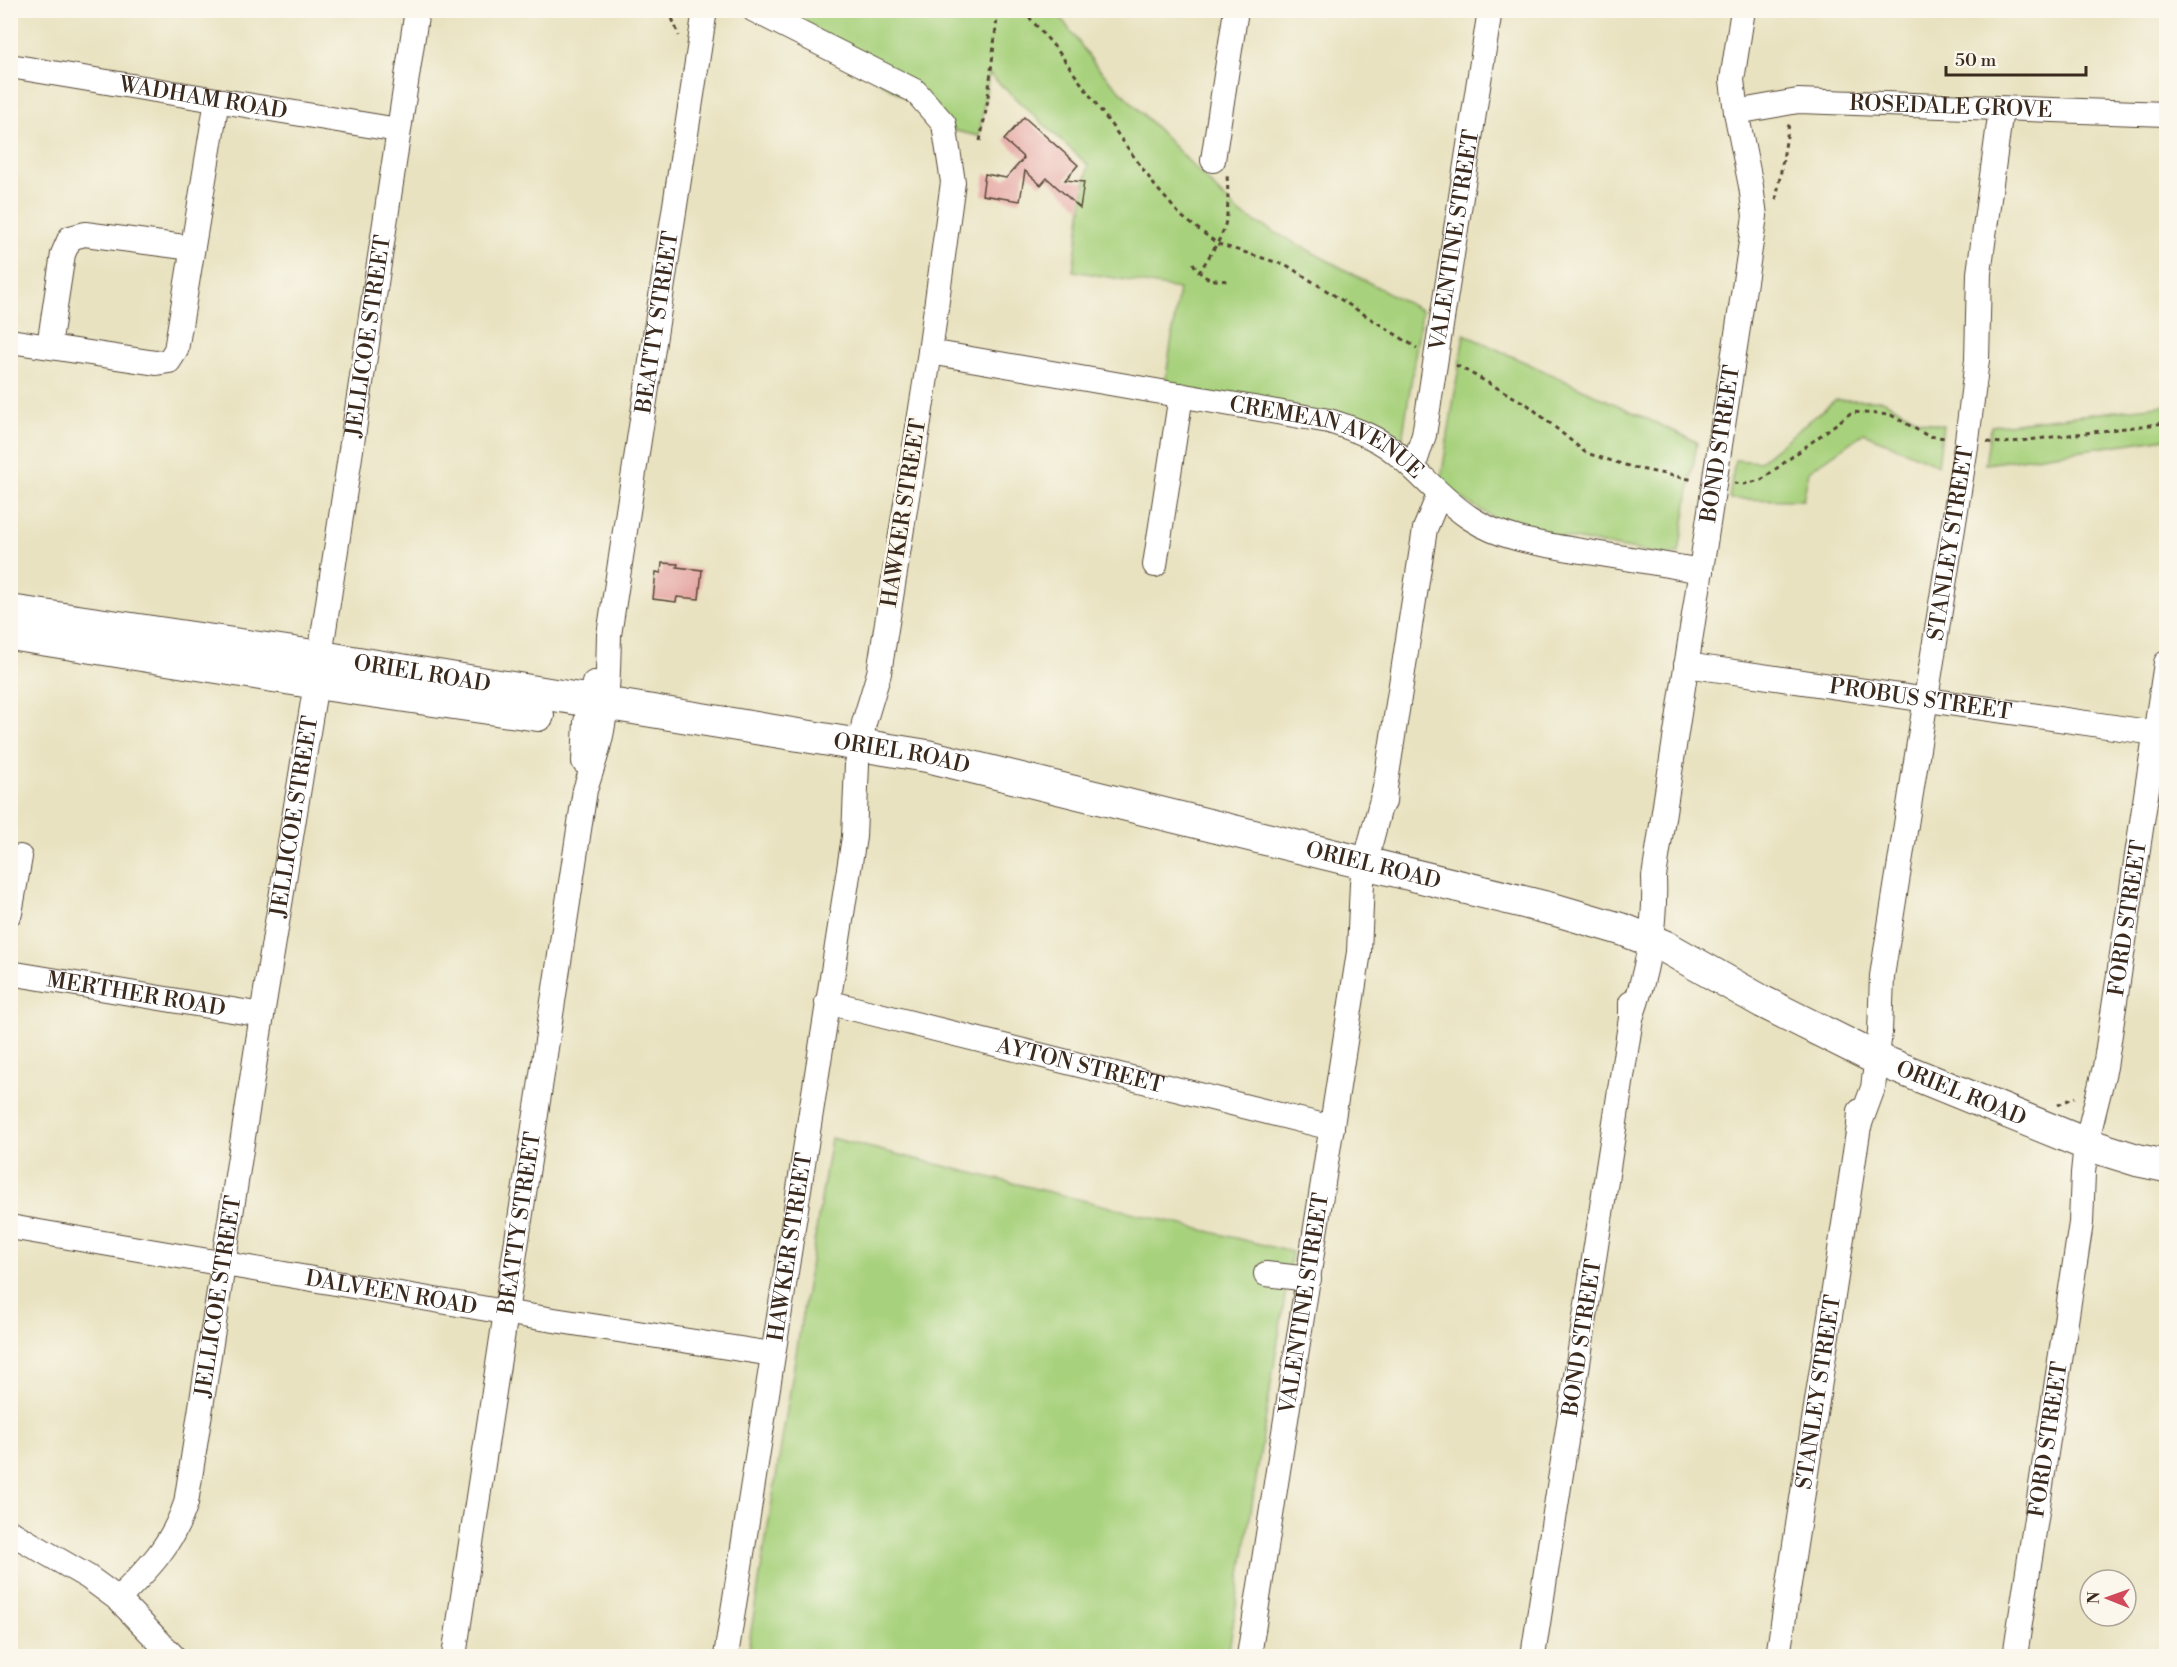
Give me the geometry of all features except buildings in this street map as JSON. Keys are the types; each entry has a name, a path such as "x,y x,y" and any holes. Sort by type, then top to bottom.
{"main road":[{"name":"ORIEL ROAD","path":"10,611 318,670 866,756 986,790 1371,875 1559,932 1642,947 1763,1002 1871,1056 2093,1146 2137,1160 2166,1166"},
{"name":"ORIEL ROAD","path":"10,634 318,670"}],"street":[{"name":"JELLICOE STREET","path":"118,1599 159,1556 179,1523 186,1503 318,670 417,10"},
{"name":"BEATTY STREET","path":"454,1656 585,790 599,745 596,713 705,10"},
{"name":"HAWKER STREET","path":"726,1656 854,837 870,787 866,756 878,724 879,673 930,352 953,182 944,124 915,91 754,10"},
{"path":"1221,164 1236,10"},
{"name":"VALENTINE STREET","path":"1413,468 1424,435 1490,10"},
{"name":"BOND STREET","path":"1533,1656 1631,1018 1644,980 1642,947 1655,905 1654,877 1701,571 1706,481 1755,216 1732,80 1743,10"},
{"name":"WADHAM ROAD","path":"10,66 398,130"},
{"path":"10,341 156,363 169,361 176,350 217,100"},
{"name":"ROSEDALE GROVE","path":"1736,112 1798,101 2166,114"},
{"name":"STANLEY STREET","path":"1778,1656 1859,1126 1860,1081 1871,1056 1868,1026 1882,976 1967,440 1977,360 1978,273 2001,109"},
{"path":"49,346 63,254 70,238 86,234 192,248"},
{"name":"CREMEAN AVENUE","path":"930,352 1329,421 1367,435 1401,457 1439,495 1470,518 1507,536 1701,571"},
{"path":"1155,565 1181,395"},
{"name":"VALENTINE STREET","path":"1249,1656 1359,952 1375,906 1371,875 1425,529 1439,495"},
{"name":"FORD STREET","path":"2015,1656 2081,1223 2083,1173 2093,1146 2166,663"},
{"name":"PROBUS STREET","path":"1686,665 2155,733"},
{"path":"10,913 20,857"},
{"name":"MERTHER ROAD","path":"10,973 262,1015"},
{"name":"AYTON STREET","path":"827,1002 1332,1128"},
{"name":"DALVEEN ROAD","path":"10,1227 505,1312 772,1354"},
{"path":"1266,1274 1309,1279"},
{"path":"11,1532 88,1577 118,1599 173,1656"}],"path":[{"path":"669,10 679,36"},
{"path":"980,141 987,105 998,10"},
{"path":"1023,10 1058,51 1155,186 1181,216 1217,243 1288,266 1419,349 1456,365 1528,405 1586,453 1635,468 1706,481 1744,484 1761,480 1852,412 1891,415 1928,436 2004,443 2166,423"},
{"path":"1775,208 1790,121"},
{"path":"1199,273 1221,236 1227,215 1221,164"},
{"path":"1193,263 1199,273 1211,280 1230,281"},
{"path":"2058,1105 2077,1096"}],"green space":[{"path":"771,11 1056,11 1096,66 1239,213 1422,311 1402,441 1396,442 1165,384 1179,289 1073,271 1088,165 989,74 979,136 956,131"},
{"path":"1464,334 1697,442 1679,553 1665,555 1510,528 1456,495 1441,480"},
{"path":"1835,400 1883,400 1921,421 1943,425 1938,465 1864,433 1809,471 1803,500 1729,499 1735,460 1759,462"},
{"path":"2166,405 2166,438 1985,464 1991,426"},
{"path":"831,1138 1292,1252 1228,1656 747,1656"}]}
